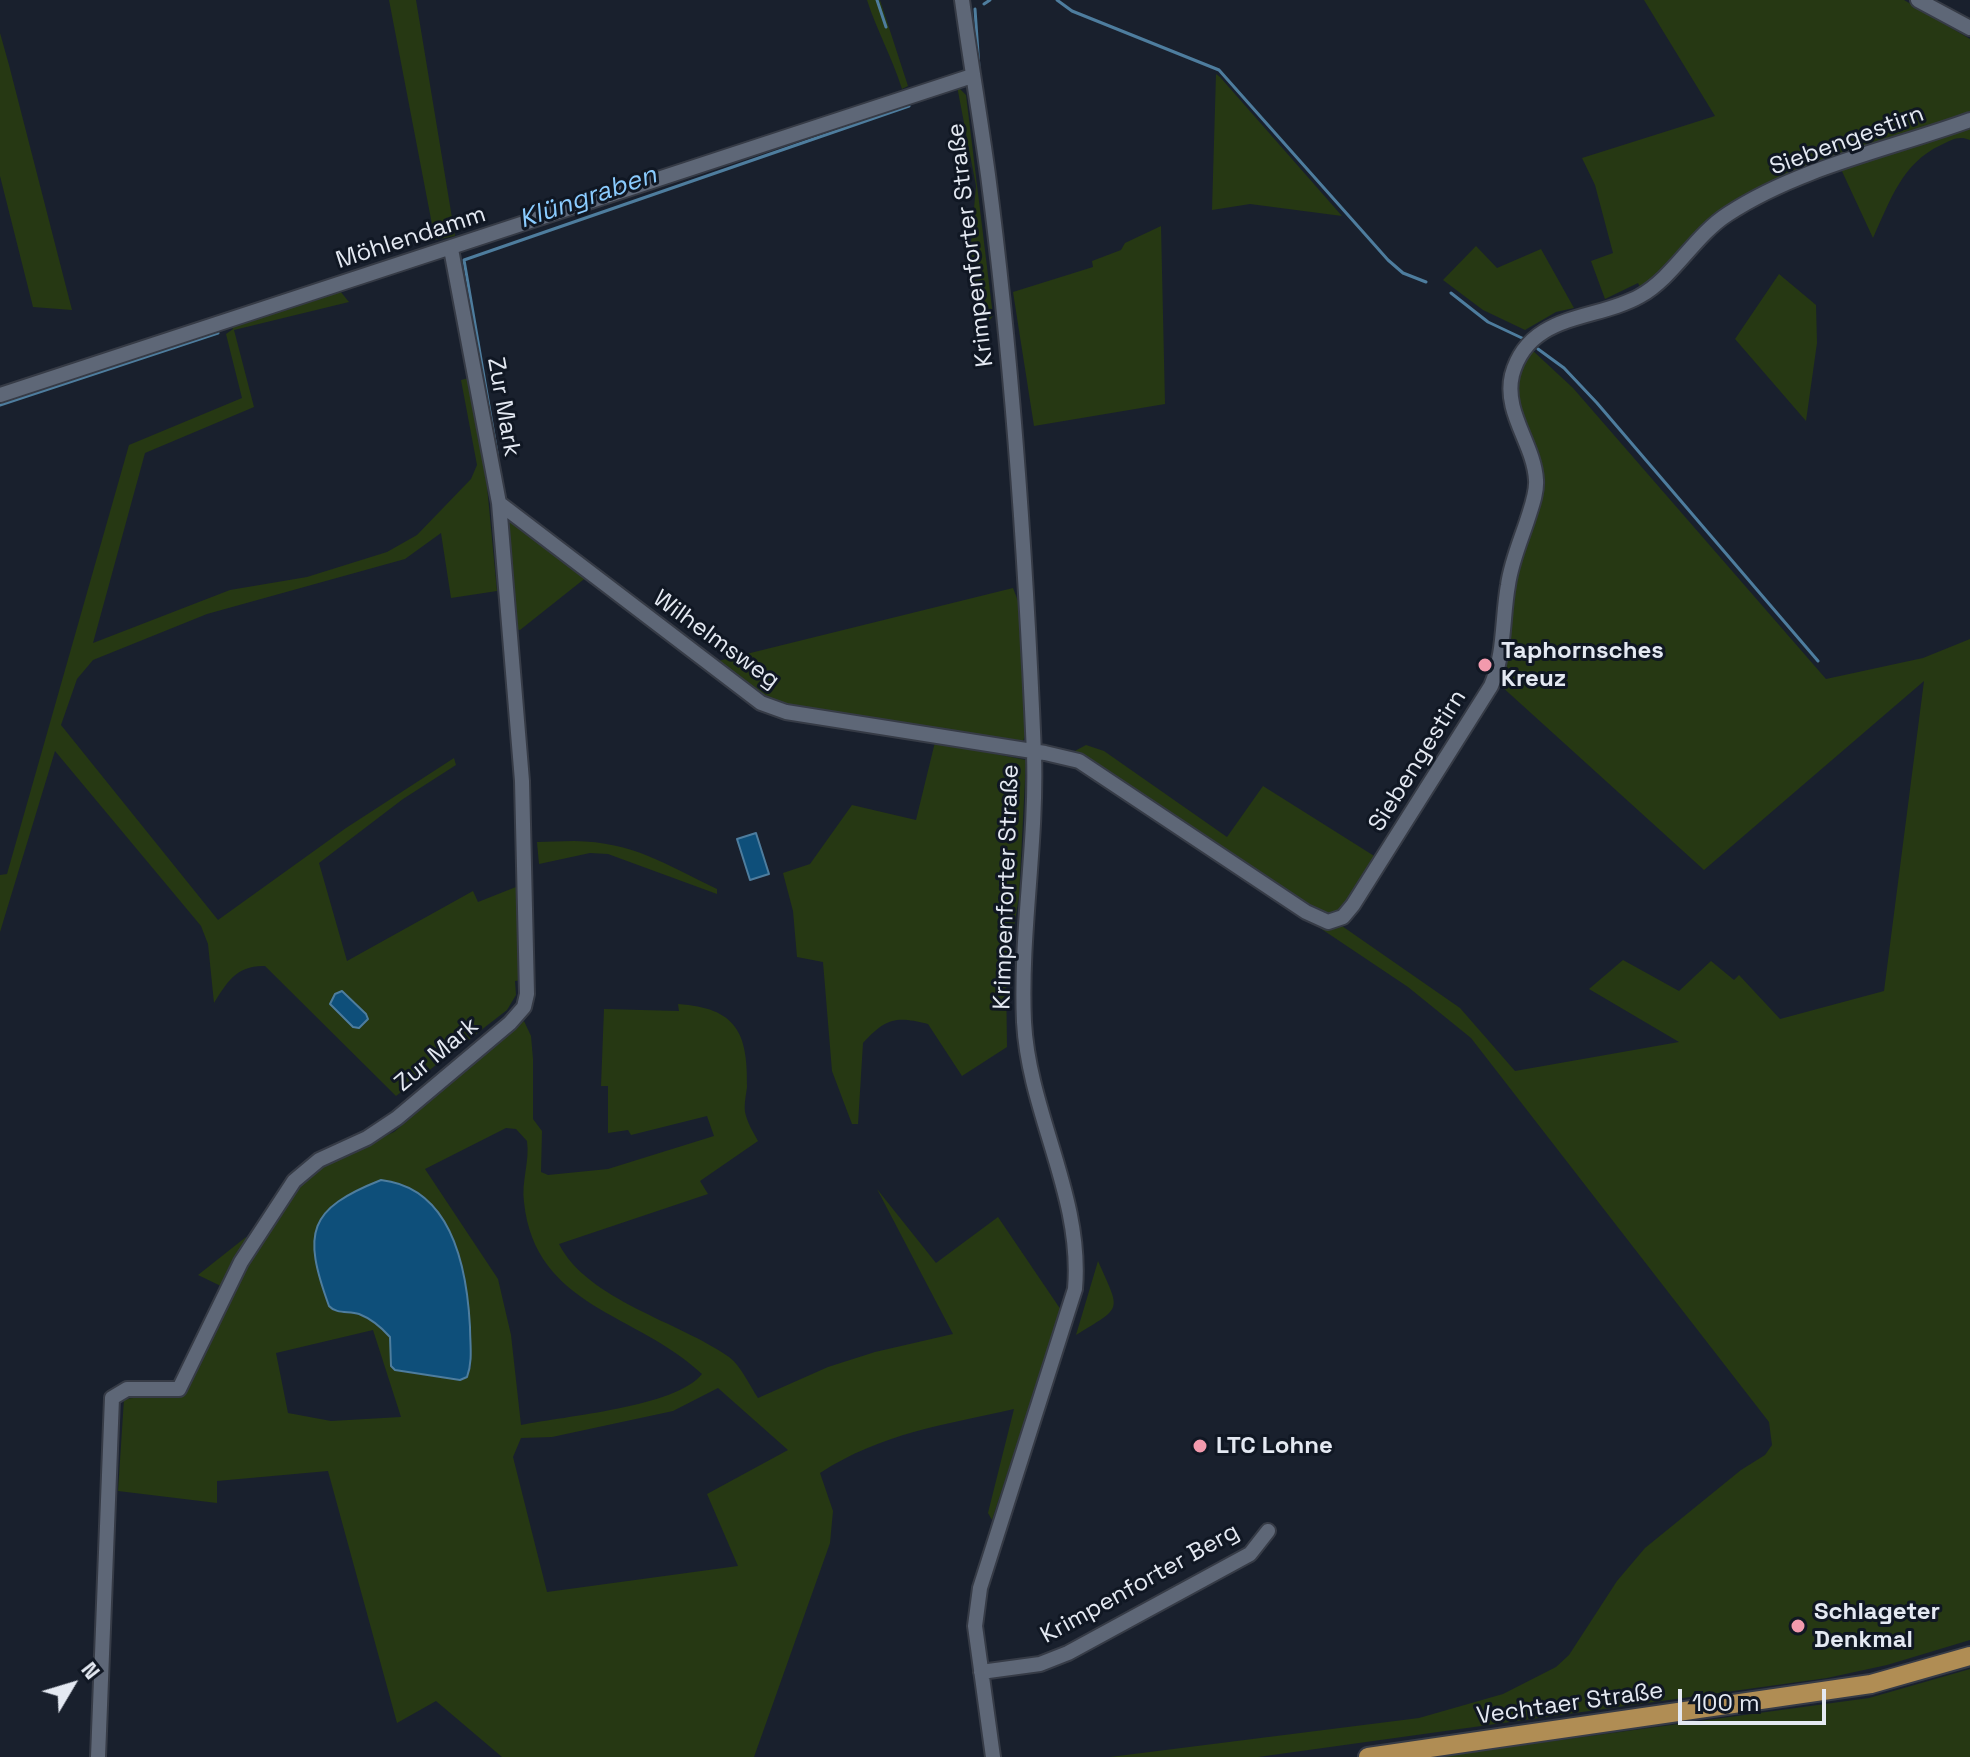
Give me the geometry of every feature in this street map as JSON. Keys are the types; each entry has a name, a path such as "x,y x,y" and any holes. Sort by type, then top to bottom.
{"main road":[{"name":"Vechtaer Straße","path":"1368,1757 1871,1684 1970,1656"}],"street":[{"name":"Krimpenforter Straße","path":"962,0 988,175 1016,443 1035,795 1025,971 1025,1037 1035,1089 1069,1201 1077,1260 1075,1289 980,1588 975,1626 993,1757"},
{"path":"1918,0 1970,28"},
{"name":"Möhlendamm","path":"0,395 972,76"},
{"name":"Siebengestirn","path":"1034,752 1079,761 1316,917 1328,922 1343,917 1383,861 1491,686 1499,665 1508,581 1533,500 1536,479 1510,394 1512,373 1528,348 1550,326 1642,295 1721,218 1771,191 1836,164 1970,120"},
{"name":"Zur Mark","path":"98,1757 112,1398 127,1389 179,1389 241,1262 294,1181 319,1160 367,1138 397,1118 524,1007 527,994 526,853 499,503 451,249"},
{"name":"Wilhelmsweg","path":"499,503 742,690 773,709 1034,752"},
{"name":"Krimpenforter Berg","path":"981,1672 1040,1664 1068,1653 1250,1554 1268,1531"}],"green space":[{"path":"389,0 416,0 455,236 435,240"},
{"path":"867,0 880,0 908,86 902,89 894,66"},
{"path":"1644,0 1904,0 1970,39 1970,113 1832,160 1765,189 1642,291 1638,283 1605,299 1591,261 1613,253 1595,185 1582,158 1715,116"},
{"path":"0,33 72,310 33,307 0,176"},
{"path":"1216,74 1342,216 1250,204 1212,210"},
{"path":"957,86 966,95 993,316 988,322 975,290 970,254 976,186"},
{"path":"1970,124 1970,140 1952,140 1916,162 1899,184 1873,238 1840,167"},
{"path":"1161,226 1165,404 1034,426 1013,292 1093,267 1092,261 1121,250 1125,243"},
{"path":"1476,246 1497,268 1541,249 1574,308 1556,312 1525,330 1483,310 1443,280"},
{"path":"1779,274 1816,305 1817,343 1806,421 1735,339"},
{"path":"340,291 349,302 234,330 254,407 145,453 93,643 230,590 307,577 387,552 417,535 471,479 477,465 461,380 469,378 485,465 497,591 451,598 441,533 405,559 207,614 93,660 77,679 61,725 218,920 346,828 454,758 456,765 403,799 319,863 347,961 473,891 478,902 521,885 522,980 515,981 516,995 507,1010 396,1096 265,966 247,968 234,976 214,1003 208,944 201,926 55,751 0,932 0,875 7,874 129,445 242,398 226,334 233,329 230,323"},
{"path":"1531,349 1573,388 1826,679 1923,658 1970,639 1970,1640 1887,1665 1827,1678 1258,1757 1110,1757 1419,1718 1503,1694 1556,1667 1569,1655 1617,1581 1645,1548 1741,1470 1765,1455 1772,1445 1769,1422 1471,1038 1408,987 1320,928 1342,926 1460,1008 1515,1071 1679,1042 1589,989 1623,960 1679,991 1711,961 1734,980 1739,975 1780,1019 1884,991 1924,681 1704,870 1500,685 1512,583 1537,500 1513,393 1517,373"},
{"path":"515,519 588,576 520,630 515,629 505,523"},
{"path":"1013,588 1018,601 1026,733 1023,741 790,706 761,693 718,661"},
{"path":"935,742 1026,760 1019,897 1006,974 1007,1047 962,1076 928,1024 899,1020 885,1024 863,1043 858,1124 852,1124 832,1071 823,962 797,957 793,911 783,873 810,864 852,805 916,820"},
{"path":"1086,745 1104,751 1227,837 1263,786 1379,859 1340,914 1328,918 1073,752"},
{"path":"574,841 632,850 717,889 717,894 608,854 590,853 539,864 537,842"},
{"path":"678,1004 698,1006 726,1018 735,1026 745,1051 747,1068 745,1112 758,1141 700,1181 708,1194 559,1244 572,1263 590,1280 612,1295 729,1357 758,1398 828,1367 875,1352 953,1334 877,1189 936,1263 998,1217 1061,1310 992,1520 988,1513 1014,1409 890,1439 843,1459 820,1473 833,1511 830,1543 754,1757 502,1757 436,1701 397,1723 328,1471 217,1481 217,1503 118,1491 124,1399 180,1393 245,1264 298,1181 337,1157 394,1132 524,1021 531,1036 533,1119 542,1131 541,1172 548,1175 608,1169 714,1136 707,1116 631,1135 628,1130 608,1133 608,1086 601,1086 604,1009 679,1011","holes":["506,1128 516,1129 527,1141 524,1202 532,1237 547,1265 568,1287 593,1305 676,1353 702,1374 669,1395 645,1402 521,1425 511,1335 498,1279 425,1169","381,1180 411,1191 437,1213 450,1231 458,1252 468,1297 471,1367 460,1380 403,1372 391,1366 390,1337 384,1331 358,1314 334,1311 322,1288 315,1235","373,1330 401,1417 331,1421 288,1413 276,1353","718,1388 788,1450 707,1494 738,1566 547,1592 513,1457 521,1438 552,1437 673,1411"]},
{"path":"246,1237 251,1240 225,1288 198,1275"},
{"path":"1098,1261 1111,1290 1113,1307 1110,1313 1076,1335"},
{"path":"1970,1669 1970,1757 1436,1757 1869,1698"}],"water":[{"path":"756,833 769,874 750,880 737,839"},
{"path":"342,991 366,1014 368,1019 359,1028 353,1027 330,1004 335,994"},
{"path":"381,1180 405,1186 424,1198 440,1215 451,1235 465,1281 470,1327 469,1371 467,1377 460,1380 395,1370 391,1366 390,1337 383,1330 364,1316 329,1306 315,1259 314,1241 318,1226 325,1213 338,1202"}],"waterway":[{"path":"877,0 886,27"},
{"path":"984,4 990,0"},
{"path":"1057,0 1072,11 1219,70 1388,260 1403,273 1426,282"},
{"path":"975,9 979,68"},
{"name":"Klüngraben","path":"497,453 464,260 909,106"},
{"path":"1451,293 1488,322 1524,339"},
{"path":"0,405 218,333"},
{"path":"1538,349 1564,368 1597,403 1818,661"}],"place":[{"name":"Taphornsches Kreuz","path":"1485,665"},
{"name":"LTC Lohne","path":"1200,1446"},
{"name":"Schlageter Denkmal","path":"1798,1626"}]}
